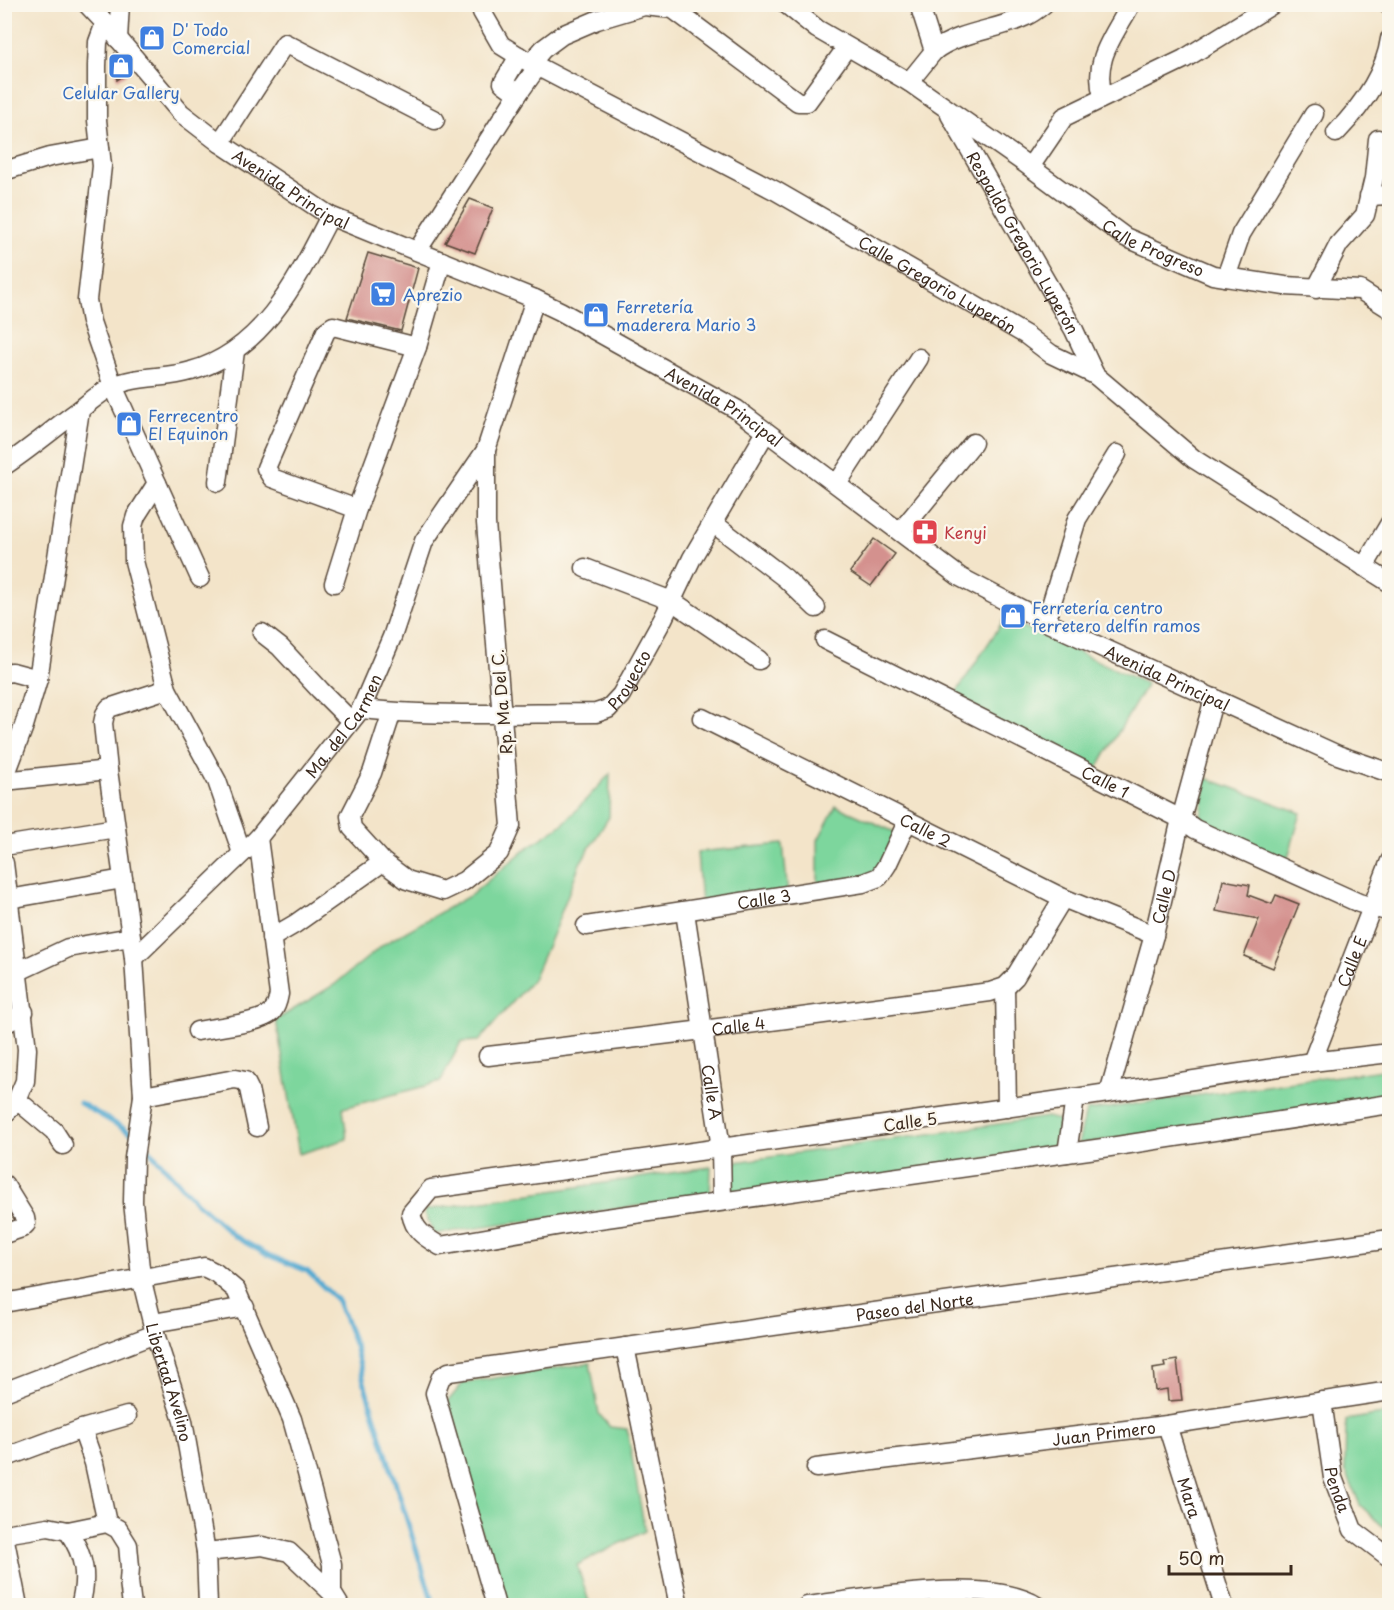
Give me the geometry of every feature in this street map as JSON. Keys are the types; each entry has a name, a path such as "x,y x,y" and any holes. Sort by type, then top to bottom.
{"street":[{"name":"Avenida Principal","path":"87,4 181,113 220,143 330,216 535,299 736,409 960,577 1046,622 1338,754 1389,773"},
{"path":"118,39 120,4"},
{"name":"Calle Gregorio Luperón","path":"481,4 482,12 501,45 529,62 776,191 1026,335 1051,354 1095,375 1194,459 1389,583"},
{"name":"Calle Progreso","path":"786,4 818,29 847,47 894,71 948,111 1030,166 1125,237 1213,275 1285,286 1360,290 1389,309"},
{"path":"919,4 934,51"},
{"path":"909,82 934,51 943,45 975,32 1024,17 1044,4"},
{"path":"1103,96 1099,81 1100,67 1105,51 1131,4"},
{"path":"1030,166 1064,117 1184,58 1273,4"},
{"path":"417,251 518,94 502,83 562,35 597,20 644,6 673,9 798,102 803,103 807,102 847,47"},
{"path":"105,23 98,42 97,58 97,120 102,166 87,300 91,322 113,386 200,578"},
{"path":"1336,133 1377,79 1389,39"},
{"path":"220,143 285,44 435,120"},
{"name":"Respaldo Gregorio Luperón","path":"948,111 1074,330 1095,375"},
{"path":"1226,277 1241,234 1314,114"},
{"path":"1316,289 1339,244 1365,215 1374,178 1378,139"},
{"path":"4,171 50,157 100,148"},
{"path":"1369,196 1389,195"},
{"path":"4,466 59,423 80,410 93,397 113,386 141,378 190,371 215,362 235,351 280,306 299,276 330,216"},
{"path":"334,583 357,509 417,347 442,261"},
{"path":"486,450 535,299"},
{"path":"357,509 272,478 266,468 326,331 333,326 417,347"},
{"path":"218,482 235,351"},
{"path":"837,484 919,358"},
{"path":"80,410 38,679 4,780 108,770"},
{"name":"Proyecto","path":"356,715 392,712 596,713 608,709 621,695 633,675 692,558 766,432"},
{"path":"900,532 973,443"},
{"name":"Rp. Ma Del C.","path":"383,862 407,880 443,891 464,881 499,853 512,826 486,523 486,450"},
{"name":"Ma. del Carmen","path":"134,958 258,838 356,715 392,637 424,541 486,450"},
{"path":"1046,622 1077,519 1117,454"},
{"path":"157,483 136,516 132,536 134,561 167,689 217,781 242,853"},
{"path":"1364,567 1389,522"},
{"path":"713,523 785,578 816,608"},
{"path":"585,568 672,601 759,660"},
{"path":"262,633 280,646 320,690 356,715"},
{"name":"Calle 1","path":"825,640 1180,819 1195,829 1359,903 1389,912"},
{"path":"4,673 12,672 38,679"},
{"name":"Libertad Avelino","path":"167,689 110,708 105,714 103,723 134,958 143,1096 134,1158 133,1202 141,1277 154,1329 183,1421 206,1552 208,1605"},
{"name":"Calle D","path":"1109,1093 1154,935 1180,819 1214,698"},
{"path":"271,938 295,924 383,862 352,828 351,816 372,773 392,712"},
{"name":"Calle 2","path":"702,718 1063,898 1154,935"},
{"name":"Calle 3","path":"586,926 863,883 879,877 908,822"},
{"path":"4,846 116,828"},
{"path":"197,1030 258,1019 271,1014 276,1006 279,994 258,838"},
{"name":"Calle E","path":"1312,1062 1389,861"},
{"path":"4,863 27,1049 25,1081 17,1100 4,1115"},
{"path":"9,899 123,879"},
{"path":"1007,1108 997,990 1016,977 1063,898"},
{"name":"Calle A","path":"685,912 721,1148 722,1201"},
{"path":"19,971 68,948 131,937"},
{"name":"Calle 4","path":"488,1056 703,1030 997,990"},
{"path":"4,1025 24,1012"},
{"name":"Calle 5","path":"722,1201 585,1221 440,1246 420,1234 413,1223 411,1213 431,1189 1007,1108 1312,1062 1389,1053"},
{"path":"143,1096 235,1078 245,1081 249,1089 257,1127"},
{"path":"1066,1153 1075,1098"},
{"path":"17,1100 54,1131 63,1144"},
{"path":"722,1201 1066,1153 1389,1104"},
{"path":"4,1184 25,1218 26,1224 22,1228 4,1234"},
{"name":"Paseo del Norte","path":"496,1605 435,1393 441,1377 449,1372 1389,1239"},
{"path":"4,1302 204,1267 216,1273 236,1290 292,1419 332,1564 336,1599"},
{"path":"4,1392 154,1329 245,1307"},
{"path":"625,1347 679,1605"},
{"name":"Juan Primero","path":"816,1468 1167,1425 1389,1391"},
{"name":"Penda","path":"1322,1401 1333,1478 1353,1530 1389,1558"},
{"path":"4,1458 82,1429 128,1416"},
{"name":"Mara","path":"1167,1425 1224,1605"},
{"path":"82,1429 113,1526 128,1545 132,1605"},
{"path":"18,1605 4,1534 48,1527 68,1531 113,1526"},
{"path":"68,1531 79,1546 83,1565 85,1586 80,1605"},
{"path":"206,1552 262,1546 289,1552 336,1599"},
{"path":"807,1605 938,1590 1002,1592 1037,1605"}],"green space":[{"path":"1005,618 1147,684 1096,770 952,699"},
{"path":"610,774 609,817 580,863 533,979 479,1041 461,1042 440,1082 343,1108 347,1139 299,1154 276,1020 334,985 384,944 471,895 527,848 563,824"},
{"path":"1206,778 1301,813 1287,861 1200,824"},
{"path":"836,806 897,833 878,877 818,887 818,840"},
{"path":"783,844 788,894 701,905 697,852"},
{"path":"1389,1069 1389,1100 1078,1144 1086,1111"},
{"path":"1047,1117 1059,1120 1057,1141 1051,1148 730,1200 729,1163"},
{"path":"711,1167 710,1196 434,1234 420,1201 425,1210"},
{"path":"590,1363 599,1414 610,1427 627,1429 645,1531 577,1565 590,1605 501,1605 448,1401 463,1383"},
{"path":"1390,1413 1389,1532 1360,1505 1345,1469 1346,1420"}],"building":[{"path":"115,54 131,71 117,80"},
{"path":"470,199 493,208 475,253 445,242"},
{"name":"Aprezio","path":"368,253 418,268 401,331 347,318"},
{"path":"874,539 895,554 871,586 850,572"},
{"path":"1223,880 1250,885 1248,895 1272,904 1276,895 1299,904 1273,968 1244,956 1259,919 1216,911"},
{"path":"1177,1360 1182,1400 1168,1401 1167,1389 1155,1391 1153,1369 1165,1367 1164,1362"}],"waterway":[{"path":"80,1103 133,1134"},
{"path":"142,1142 194,1200 234,1236 268,1255 307,1271 338,1301 355,1346 366,1389 434,1606"}],"place":[{"name":"D' Todo Comercial","path":"152,38"},
{"name":"Celular Gallery","path":"121,66"},
{"name":"Aprezio","path":"383,294"},
{"name":"Ferretería maderera Mario 3","path":"596,315"},
{"name":"Ferrecentro El Equinon","path":"129,424"},
{"name":"Kenyi","path":"925,532"},
{"name":"Ferretería centro ferretero delfín ramos","path":"1013,616"}]}
